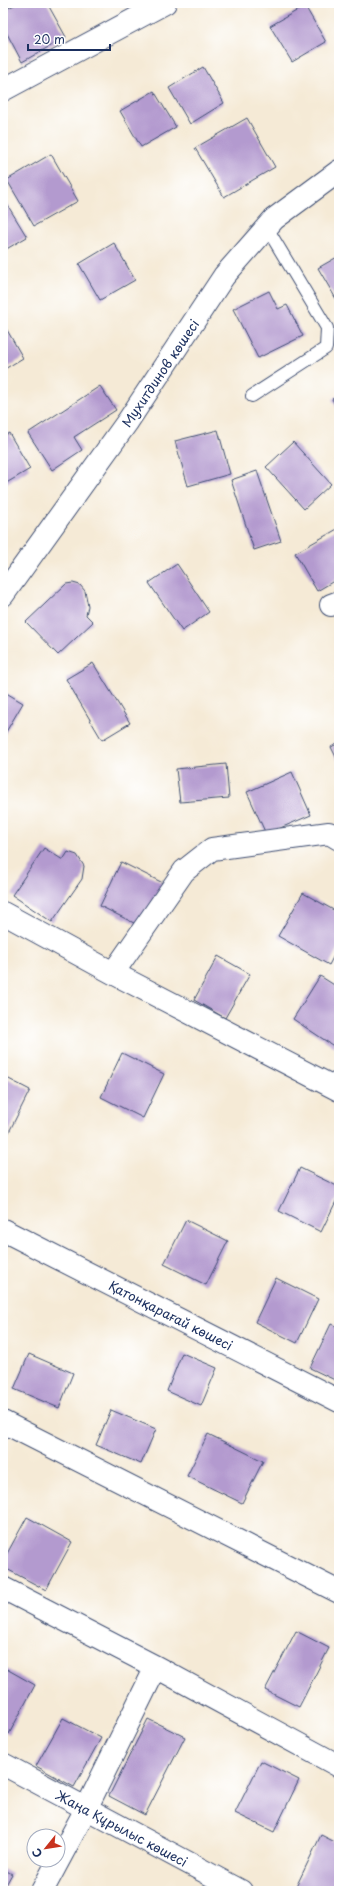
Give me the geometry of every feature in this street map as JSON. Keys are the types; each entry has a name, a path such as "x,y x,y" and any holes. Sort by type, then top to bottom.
{"street":[{"path":"3,90 165,3"},
{"name":"Мухитдинов көшесі","path":"3,595 128,421 224,276 274,219 339,171"},
{"path":"113,973 184,871 212,849 329,833 339,839"},
{"path":"3,914 113,973 339,1090"},
{"name":"Қатонқарағай көшесі","path":"3,1230 339,1401"},
{"path":"3,1422 339,1592"},
{"path":"3,1588 156,1667 339,1766"},
{"path":"42,1891 86,1809 156,1667"},
{"name":"Жаңа Құрылыс көшесі","path":"3,1764 241,1891"}],"lane":[{"path":"252,396 326,348 327,328 267,228"}],"building":[{"path":"18,3 47,3 66,37 22,62 3,26 3,11"},
{"path":"305,6 326,42 292,62 270,26"},
{"path":"203,67 224,103 190,124 169,88"},
{"path":"154,91 176,127 141,147 120,111"},
{"path":"247,118 275,167 224,197 195,148"},
{"path":"51,154 78,201 34,226 7,180"},
{"path":"5,201 27,237 3,251 3,202"},
{"path":"114,243 135,280 100,300 79,264"},
{"path":"339,256 339,304 318,268"},
{"path":"269,291 278,309 287,305 303,336 258,358 233,309"},
{"path":"3,323 23,358 3,370"},
{"path":"100,386 116,410 74,437 82,450 52,470 28,433"},
{"path":"339,395 339,412 332,399"},
{"path":"218,430 230,474 188,486 175,441"},
{"path":"9,433 30,469 3,485 3,436"},
{"path":"293,442 331,484 304,509 266,467"},
{"path":"257,471 281,541 254,550 231,480"},
{"path":"339,528 339,578 317,591 295,553"},
{"path":"177,564 209,612 182,631 149,583"},
{"path":"73,583 80,585 85,591 88,606 86,615 93,622 58,655 26,622 66,584"},
{"path":"93,663 130,723 102,740 66,679"},
{"path":"3,691 23,703 3,737"},
{"path":"339,743 339,763 331,747"},
{"path":"226,764 229,798 180,802 176,769"},
{"path":"292,772 311,815 266,834 247,792"},
{"path":"44,848 63,860 68,852 77,855 84,866 82,879 52,922 12,895"},
{"path":"121,862 163,883 142,927 100,906"},
{"path":"303,893 339,913 339,946 329,965 278,936"},
{"path":"218,956 250,974 225,1018 194,1000"},
{"path":"320,976 339,988 339,1040 335,1047 293,1019"},
{"path":"122,1053 164,1074 143,1118 101,1097"},
{"path":"3,1076 30,1090 8,1134 3,1131"},
{"path":"300,1168 339,1187 339,1195 321,1232 279,1211"},
{"path":"186,1220 228,1241 206,1285 164,1264"},
{"path":"276,1278 318,1299 297,1343 255,1322"},
{"path":"331,1324 339,1328 339,1382 310,1368"},
{"path":"182,1353 217,1368 201,1406 167,1391"},
{"path":"29,1354 73,1373 59,1408 14,1389"},
{"path":"111,1410 156,1429 141,1464 96,1445"},
{"path":"208,1434 263,1461 242,1503 187,1476"},
{"path":"27,1517 72,1542 46,1590 3,1567 3,1561"},
{"path":"296,1631 329,1648 299,1707 265,1690"},
{"path":"3,1667 35,1685 9,1734 3,1730"},
{"path":"63,1718 101,1738 74,1787 36,1766"},
{"path":"148,1719 185,1737 145,1815 109,1796"},
{"path":"261,1761 299,1780 274,1832 235,1813"},
{"path":"321,1835 339,1844 339,1891 304,1891 296,1887"},
{"path":"3,1869 12,1874 3,1890"}]}
